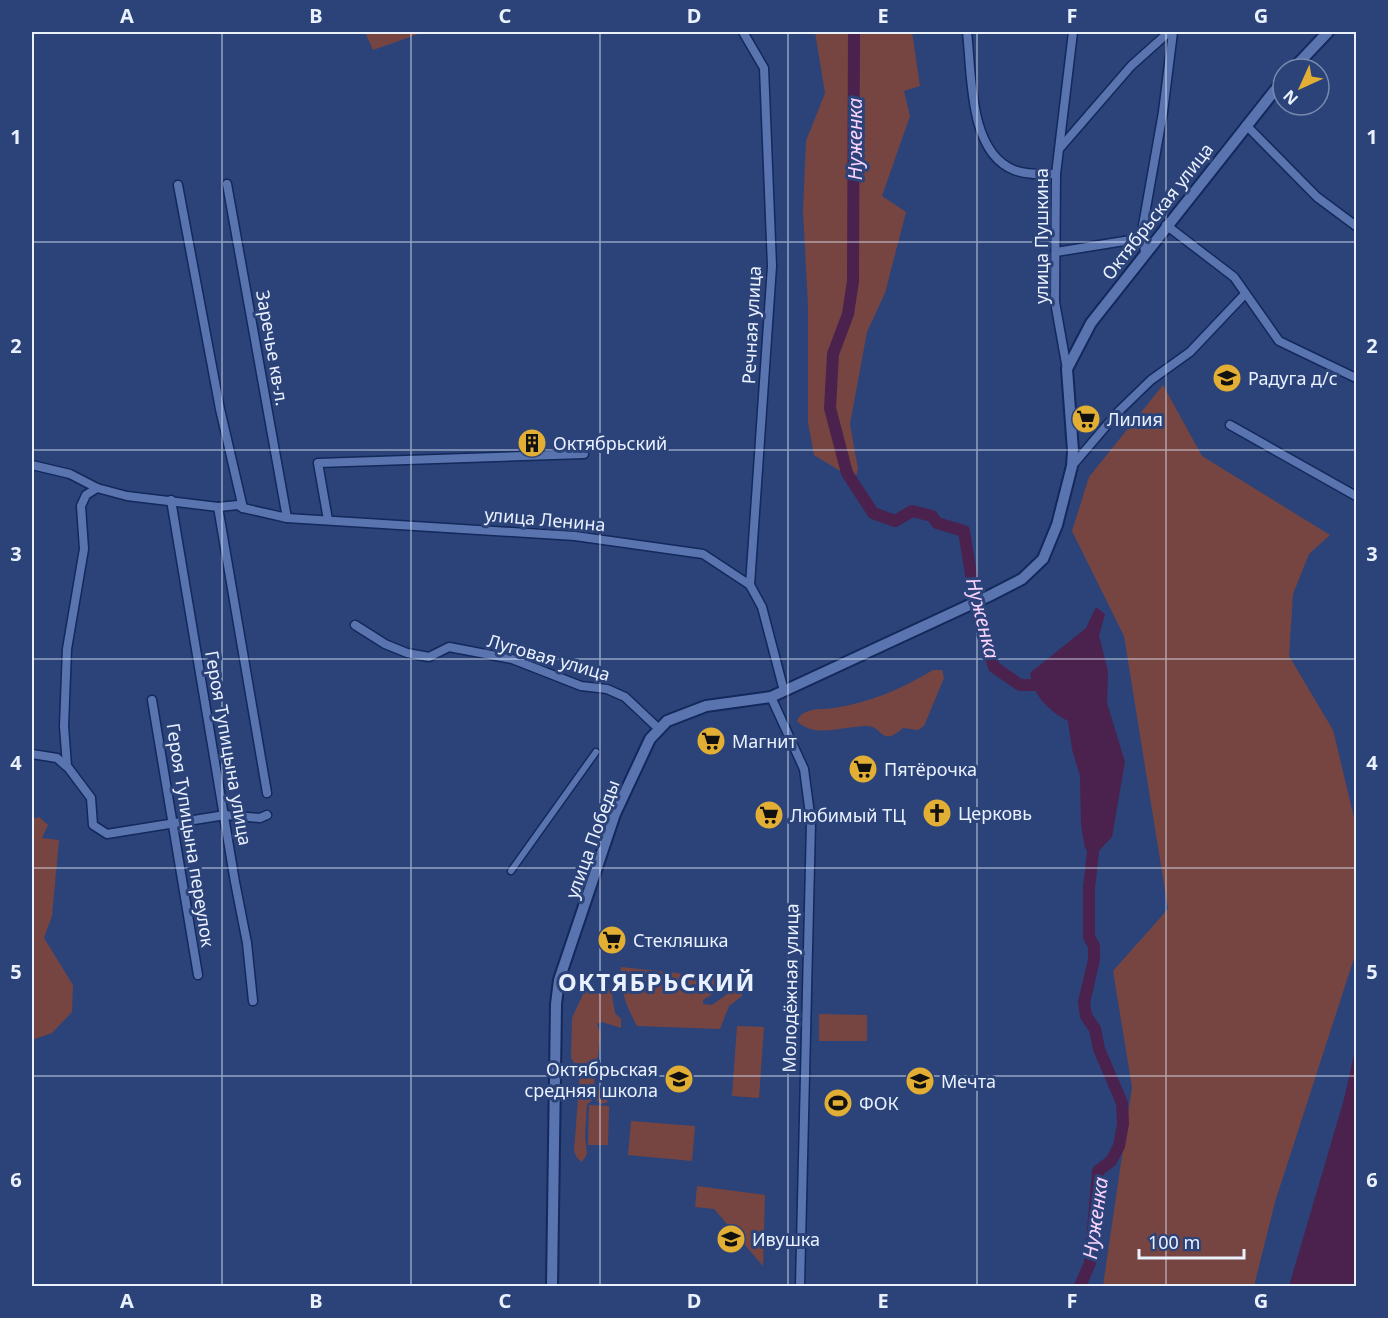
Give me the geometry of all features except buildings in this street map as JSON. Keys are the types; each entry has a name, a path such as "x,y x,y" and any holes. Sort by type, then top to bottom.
{"street":[{"name":"Речная улица","path":"743,32 764,68 771,266 750,585"},
{"path":"967,32 975,112 988,152 1014,170 1056,174"},
{"name":"улица Пушкина","path":"1067,369 1055,302 1056,174 1073,32"},
{"path":"1060,148 1131,66 1171,32"},
{"path":"1145,252 1142,231 1163,112 1171,32"},
{"path":"1304,57 1328,32"},
{"name":"Октябрьская улица","path":"1067,369 1091,323 1271,95"},
{"path":"1246,125 1317,197 1356,226"},
{"name":"Заречье кв-л.","path":"227,184 287,518"},
{"path":"178,185 220,409 243,508"},
{"path":"1166,225 1234,277 1279,341 1356,378"},
{"path":"1056,252 1143,238"},
{"path":"1072,466 1118,412 1151,380 1190,352 1245,294"},
{"name":"улица Победы","path":"552,1287 556,1004 559,980 615,814 642,754 659,729 677,715 692,710 771,697 784,692 1022,579 1043,559 1057,525 1072,466 1067,369"},
{"path":"1230,425 1356,496"},
{"path":"328,520 318,463 584,454"},
{"name":"улица Ленина","path":"32,465 70,474 97,488 127,496 218,507 232,504 287,518 575,536 703,554 750,585"},
{"path":"67,766 64,726 68,649 84,549 81,506 86,495 97,488"},
{"name":"Героя Тупицына улица","path":"171,500 247,943 253,1001"},
{"name":"Героя Тупицына улица","path":"218,507 267,793"},
{"path":"750,585 762,608 784,692"},
{"name":"Луговая улица","path":"355,625 385,644 407,653 429,657 449,648 512,659 581,686 607,689 625,697 659,729"},
{"name":"Молодёжная улица","path":"771,697 804,769 811,822 800,1287"},
{"name":"Героя Тупицына переулок","path":"152,700 198,975"},
{"path":"511,871 596,752"},
{"path":"32,754 57,758 67,766 91,798 93,825 107,834 225,815 260,818 267,815"}],"shaded area":[{"path":"365,32 424,32 373,50"},
{"path":"815,32 912,32 920,86 904,91 910,116 882,196 906,212 885,293 867,332 850,424 858,469 855,480 814,455 808,422 808,306 803,211 806,141 825,93"},
{"path":"1163,385 1202,456 1330,535 1309,554 1293,594 1289,656 1333,730 1356,826 1356,952 1275,1202 1254,1286 1103,1286 1132,1087 1113,971 1168,909 1124,636 1072,531 1089,477"},
{"path":"1096,607 1105,614 1099,636 1108,671 1107,703 1125,762 1112,837 1093,857 1085,848 1081,825 1080,776 1072,749 1068,721 1054,713 1038,696 1030,673 1086,628"},
{"path":"933,670 942,670 944,678 924,726 918,730 903,728 896,734 886,736 867,726 820,730 804,726 797,721 803,713 808,711 848,705 886,694"},
{"path":"39,817 48,825 42,838 59,840 52,916 44,938 73,985 72,1012 52,1033 32,1040 32,819"},
{"path":"621,967 721,978 726,982 719,990 703,1000 703,1004 712,1005 744,982 742,996 729,1006 720,1029 637,1026 624,998"},
{"path":"611,989 615,1013 621,1019 621,1028 602,1022 597,1024 601,1034 593,1091 602,1090 608,1102 601,1104 595,1098 587,1104 585,1136 587,1154 582,1162 574,1151 580,1072 571,1058 572,1018 585,990 596,994"},
{"path":"819,1014 867,1015 867,1041 819,1041"},
{"path":"737,1026 764,1027 759,1098 732,1096"},
{"path":"1356,1046 1356,1286 1289,1286 1344,1099"},
{"path":"589,1105 609,1106 608,1145 588,1145"},
{"path":"631,1121 695,1126 692,1161 628,1155"},
{"path":"697,1186 765,1195 763,1266 714,1209 695,1207"}],"waterway":[{"name":"Нуженка","path":"854,32 853,281 848,314 833,354 830,408 847,473 873,513 895,521 912,511 932,516 937,523 964,531 978,617 994,667 1020,685 1047,685"},
{"name":"Нуженка","path":"1080,1286 1090,1263 1098,1171 1111,1161 1119,1146 1123,1124 1122,1103 1099,1049 1095,1029 1086,1016 1084,1002 1094,960 1094,946 1089,937 1089,888 1094,843"}],"place":[{"name":"Радуга д/с","path":"1227,378"},
{"name":"Лилия","path":"1086,419"},
{"name":"Октябрьский","path":"532,443"},
{"name":"Магнит","path":"711,741"},
{"name":"Пятёрочка","path":"863,769"},
{"name":"Церковь","path":"937,813"},
{"name":"Любимый ТЦ","path":"769,815"},
{"name":"Стекляшка","path":"612,940"},
{"name":"Октябрьская средняя школа","path":"679,1079"},
{"name":"Мечта","path":"920,1081"},
{"name":"ФОК","path":"838,1103"},
{"name":"Ивушка","path":"731,1239"}],"district":[{"name":"ОКТЯБРЬСКИЙ","path":"657,981"}]}
